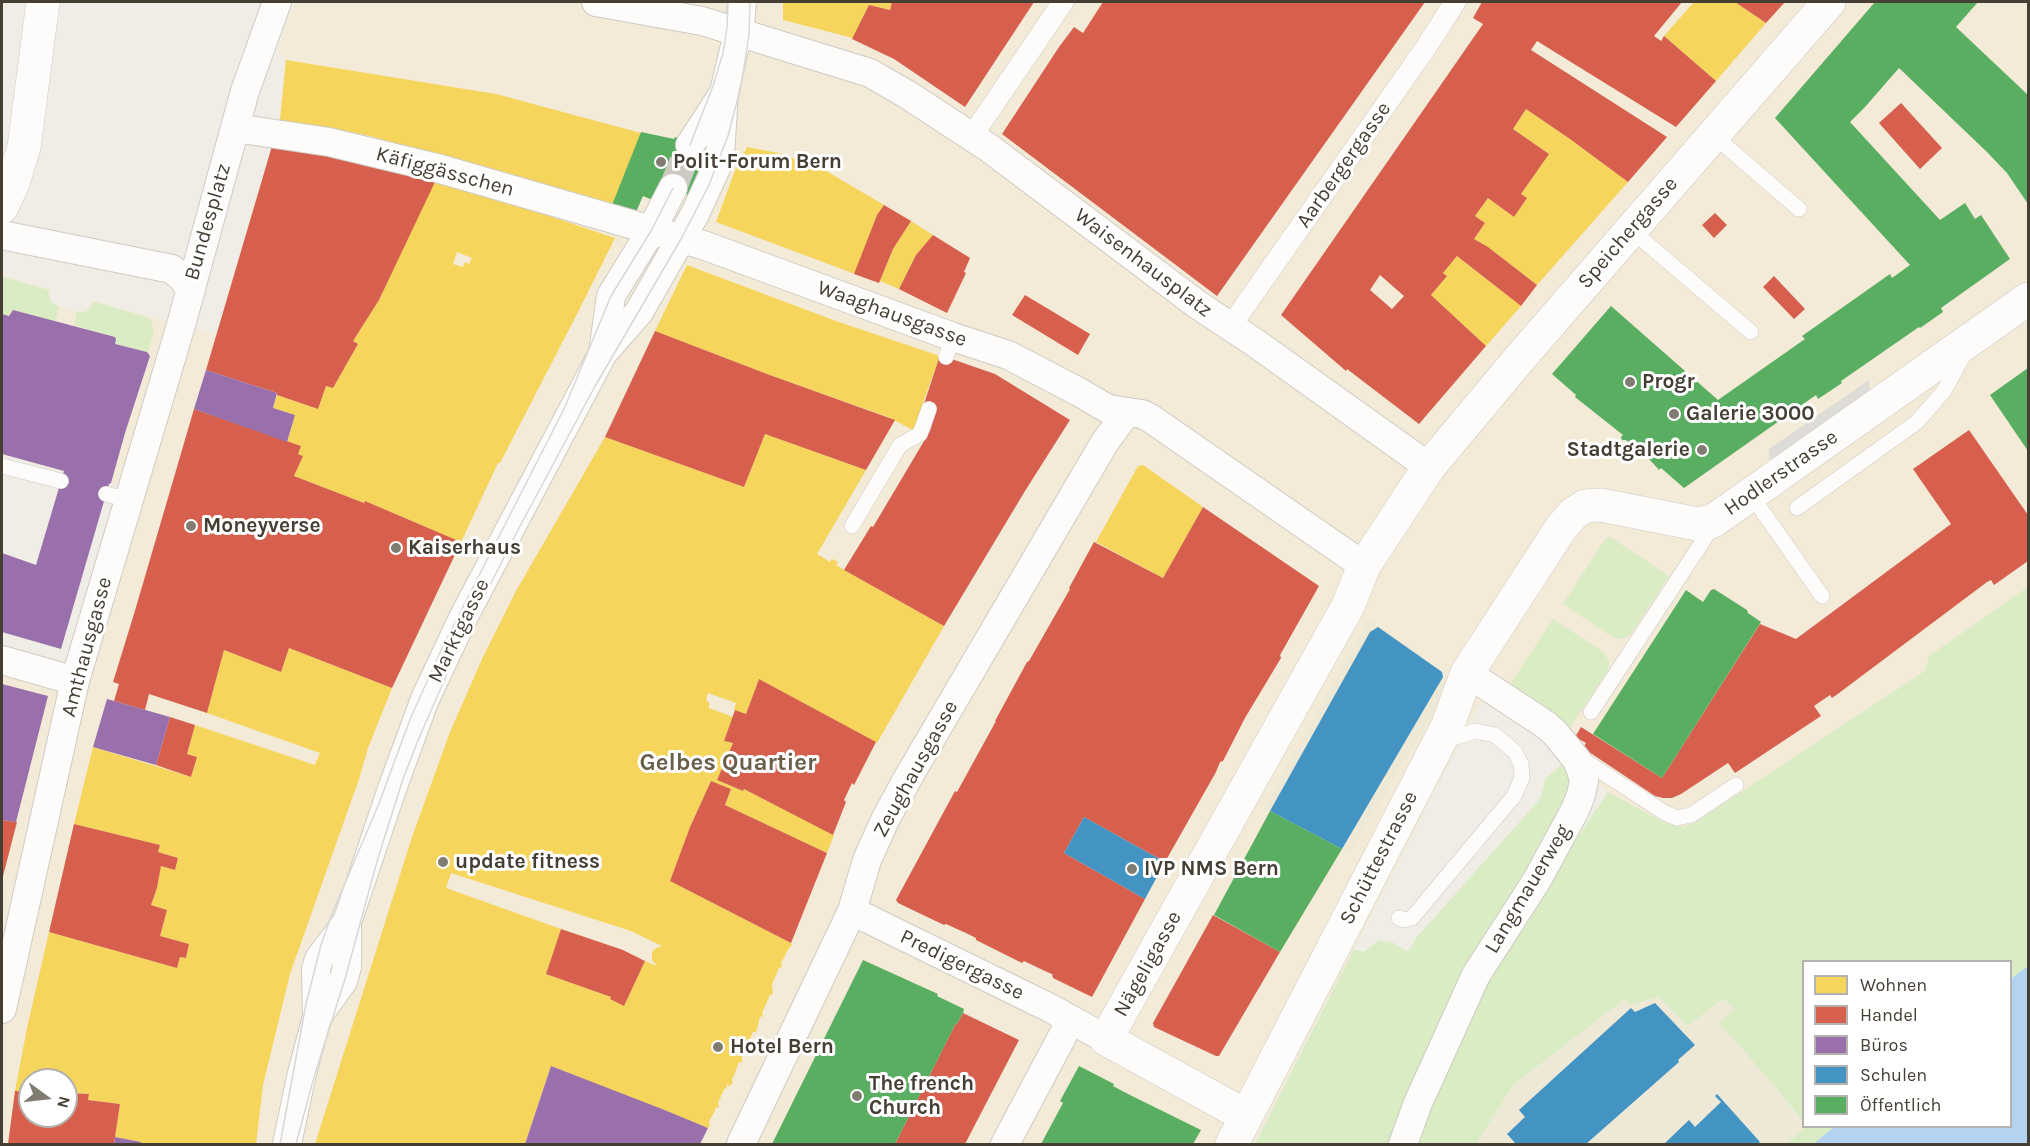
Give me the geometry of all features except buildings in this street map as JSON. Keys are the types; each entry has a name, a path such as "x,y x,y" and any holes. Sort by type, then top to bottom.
{"street":[{"path":"2,207 13,183 24,147 44,2"},
{"name":"Bundesplatz","path":"191,290 245,91 277,2"},
{"name":"Waisenhausplatz","path":"596,2 688,18 870,73 972,136 1198,306 1254,342 1429,467"},
{"path":"690,145 724,92 738,32 742,2"},
{"path":"972,136 1063,2"},
{"name":"Aarbergergasse","path":"1230,327 1427,46 1455,2"},
{"name":"Speichergasse","path":"1429,467 1513,366 1829,2"},
{"name":"Marktgasse","path":"287,1144 317,1017 343,981 347,967 347,922 425,699 467,610 603,353 639,312 709,185 720,157 724,92"},
{"name":"Käfiggässchen","path":"235,128 329,142 437,168 651,231"},
{"name":"Marktgasse","path":"603,353 611,296 651,231 673,188"},
{"name":"Waaghausgasse","path":"651,231 703,245 950,347 1008,355 1108,409 1127,412"},
{"name":"Bundesplatz","path":"2,235 172,269 191,290"},
{"name":"Amthausgasse","path":"2,1009 118,497 191,290"},
{"name":"Hodlerstrasse","path":"1530,576 1561,528 1573,514 1585,506 1609,506 1697,524 1717,519 2028,299"},
{"path":"1127,412 1142,414 1158,423 1364,566 1429,467"},
{"name":"Zeughausgasse","path":"741,1144 852,911 867,860 909,776 1105,442 1127,412"},
{"name":"Nägeligasse","path":"1071,1020 1106,1039 1348,606 1364,566"},
{"name":"Schüttestrasse","path":"1232,1144 1447,727 1467,673 1530,576"},
{"path":"2,660 75,681"},
{"name":"Langmauerweg","path":"1403,1144 1418,1103 1476,975 1536,880 1581,795 1584,781 1571,752 1546,725 1467,673"},
{"name":"Predigergasse","path":"852,911 1071,1020"},
{"path":"1005,1144 1071,1020"},
{"path":"1106,1039 1246,1116"}],"lane":[{"path":"1713,135 1799,209"},
{"path":"1631,230 1751,332"},
{"path":"1797,508 1917,422 1944,391 1976,336"},
{"path":"852,525 900,445 919,436 929,409"},
{"path":"2,466 61,482"},
{"path":"1751,495 1822,596"},
{"path":"1591,712 1717,519"},
{"path":"1399,918 1404,920 1412,918 1514,796 1522,778 1521,764 1515,752 1495,735 1475,731 1466,733 1453,738 1435,751"},
{"path":"1571,752 1672,817 1681,818 1691,815 1736,785"}],"shaded area":[{"path":"296,2 2028,2 2028,587 1929,656 1925,671 1687,826 1677,827 1665,823 1608,792 1570,764 1553,746 1481,702 1254,1144 2,1144 2,645 58,660 64,659 69,654 119,486 2,455 2,276 50,289 50,299 54,304 76,311 86,311 94,301 216,335 279,120 285,59 281,53 277,52"},
{"path":"1869,380 1871,404 1770,465 1769,449"},
{"path":"1369,620 1453,679 1349,853 1264,808"},
{"path":"1802,963 1774,1085 1804,1128 1787,1144 1476,1144 1513,1085 1626,999 1632,1005 1659,997 1688,1026 1723,998 1734,1010"}],"green space":[{"path":"2,277 48,290 50,301 59,307 55,321 13,310 9,316 2,314"},
{"path":"94,302 143,316 151,321 154,332 148,352 115,344 115,337 74,325 77,312 86,312"},
{"path":"1610,537 1669,576 1630,635 1622,639 1614,638 1563,604 1606,538"},
{"path":"2028,587 2028,966 2012,978 2012,960 1802,960 1802,1121 1719,1023 1734,1010 1723,998 1688,1026 1659,997 1631,1005 1625,999 1513,1085 1476,1144 1404,1144 1457,1017 1608,792 1669,825 1682,827 1694,823 1925,671 1929,656"},
{"path":"1553,619 1603,652 1609,661 1608,670 1569,729 1512,687 1511,683"},
{"path":"1570,764 1578,770 1401,1144 1255,1144 1354,949 1364,952 1379,940 1394,943 1408,952 1417,937 1540,799 1546,778 1561,765"},
{"path":"1804,1128 1833,1128 1813,1144 1787,1144"}],"water":[{"path":"2028,966 2028,1144 1813,1144 1833,1128 2012,1128 2012,978"}],"tunnel":[{"path":"673,188 690,145"}],"tram line":[{"path":"690,145 723,53 728,2"},
{"path":"296,1144 378,858 403,779 419,738 462,640 518,530 594,388 681,239 709,185 728,136 741,86 749,35 750,2"},
{"path":"280,1144 306,1004 321,945 378,806 411,717 443,646 564,409 611,296 651,231 673,188"}],"place":[{"name":"Polit-Forum Bern","path":"661,162"},
{"name":"Progr","path":"1630,382"},
{"name":"Galerie 3000","path":"1674,414"},
{"name":"Stadtgalerie","path":"1702,450"},
{"name":"Moneyverse","path":"191,526"},
{"name":"Kaiserhaus","path":"396,548"},
{"name":"update fitness","path":"443,862"},
{"name":"IVP NMS Bern","path":"1132,869"},
{"name":"Hotel Bern","path":"718,1047"},
{"name":"The french Church","path":"857,1096"}],"district":[{"name":"Gelbes Quartier","path":"728,763"}]}
